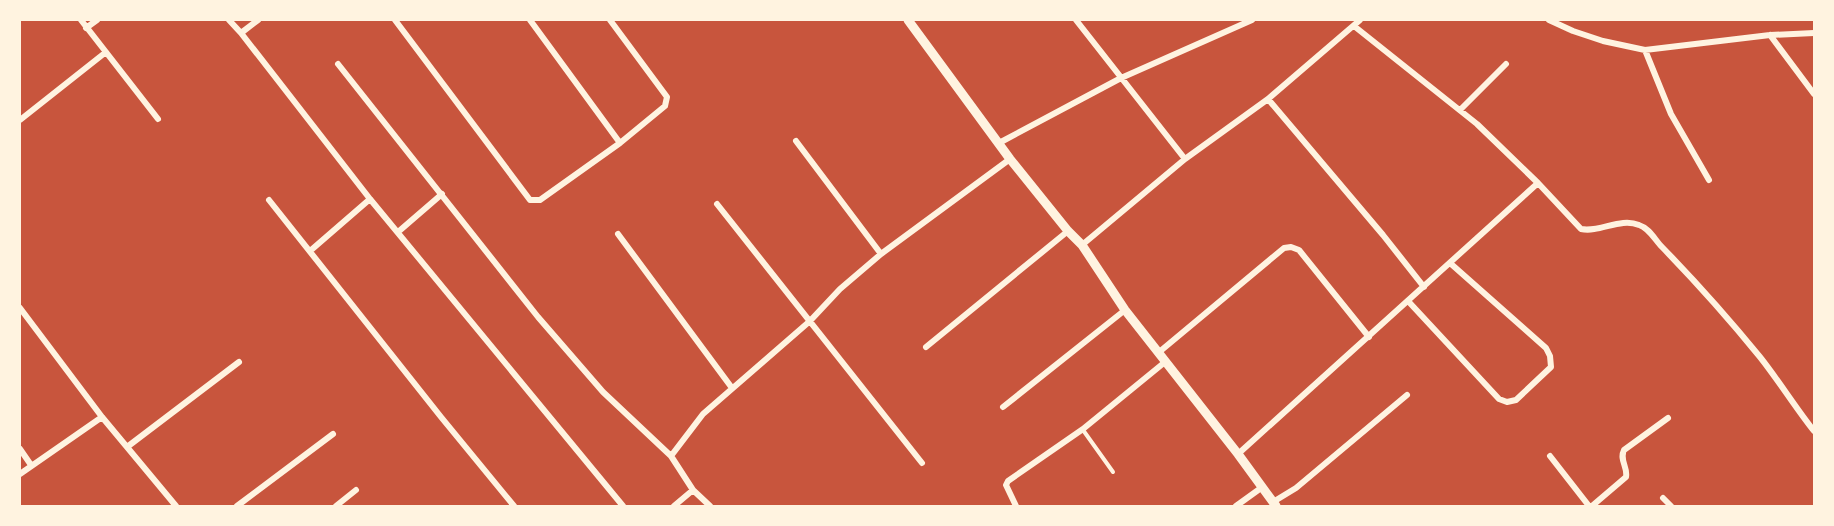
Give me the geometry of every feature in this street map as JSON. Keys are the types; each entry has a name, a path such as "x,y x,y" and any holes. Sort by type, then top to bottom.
{"main road":[{"path":"908,20 1010,159 1082,245 1125,310 1238,454 1274,504"}],"street":[{"path":"81,20 158,119"},
{"path":"86,28 97,20"},
{"path":"229,20 370,199 623,507"},
{"path":"241,33 258,20"},
{"path":"395,20 530,200 540,200 620,143 665,106 667,97 610,20"},
{"path":"530,20 620,143"},
{"path":"1076,20 1185,159"},
{"path":"1233,20 1238,26"},
{"path":"999,143 1121,78 1252,20"},
{"path":"1549,20 1603,41 1645,50 1770,35 1815,33"},
{"path":"1082,245 1185,159 1268,99 1358,21 1461,110 1538,183 1581,229 1619,223 1636,223 1644,227 1678,262 1760,357 1815,431"},
{"path":"1770,35 1815,94"},
{"path":"1645,50 1671,114 1709,180"},
{"path":"20,120 106,52"},
{"path":"338,64 538,317 603,392 671,456 693,490 710,507"},
{"path":"1461,110 1506,64"},
{"path":"1268,99 1424,287"},
{"path":"795,141 881,254"},
{"path":"671,456 704,414 810,321 840,289 881,254 1010,159"},
{"path":"1238,454 1538,183"},
{"path":"398,232 441,194"},
{"path":"309,251 370,199"},
{"path":"269,200 514,507"},
{"path":"717,204 922,463"},
{"path":"926,347 1068,231"},
{"path":"618,234 732,388"},
{"path":"1158,353 1284,248 1291,247 1299,250 1369,337"},
{"path":"1408,301 1499,399 1507,402 1516,400 1551,367 1550,356 1546,348 1450,263"},
{"path":"20,308 102,417 176,507"},
{"path":"1003,407 1125,310"},
{"path":"127,447 239,362"},
{"path":"1016,507 1007,490 1008,481 1083,429 1165,362"},
{"path":"1274,504 1407,395"},
{"path":"20,474 102,417"},
{"path":"1550,456 1591,507 1626,477 1622,459 1624,450 1668,418"},
{"path":"237,507 333,434"},
{"path":"20,449 32,465"},
{"path":"1236,507 1261,488"},
{"path":"336,507 356,490"},
{"path":"674,507 693,490"},
{"path":"1663,498 1671,507"}],"lane":[{"path":"1083,429 1113,472"}]}
